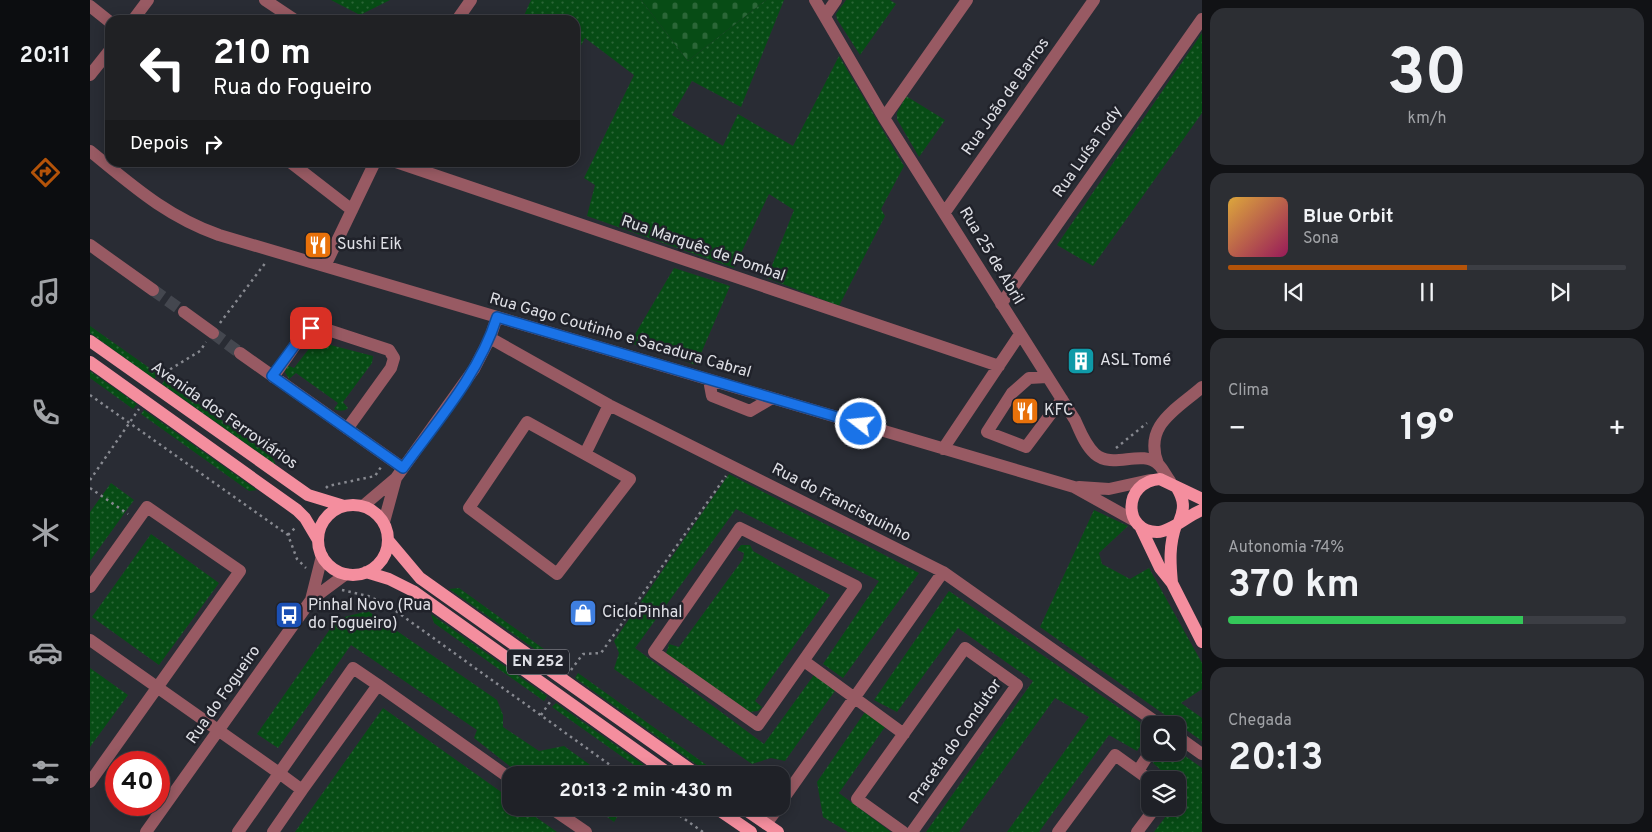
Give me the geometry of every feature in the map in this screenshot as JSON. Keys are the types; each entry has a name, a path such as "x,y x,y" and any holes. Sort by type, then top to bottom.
{"main road":[{"name":"Avenida dos Ferroviários","path":"90,341 299,490 318,500 344,506 363,506"},
{"name":"Avenida dos Ferroviários","path":"90,362 292,506 305,518 318,540 322,556"},
{"path":"1202,499 1160,479 1142,483 1132,496 1131,505 1160,568 1172,583 1202,642"},
{"path":"1172,583 1169,560 1171,538 1184,510 1183,498 1174,485"},
{"path":"318,540 320,529 325,519 334,511 344,506"},
{"path":"363,506 378,515 384,522"},
{"path":"1138,523 1149,531 1158,532 1202,510"},
{"name":"EN 252","path":"384,522 388,540 420,578 685,766"},
{"path":"366,572 382,560 388,540"},
{"path":"322,556 328,565 346,574"},
{"name":"EN 252","path":"346,574 366,572 389,579 413,591 658,766"},
{"path":"728,816 751,832"},
{"path":"755,816 778,832"}],"street":[{"path":"137,15 148,0"},
{"path":"265,0 288,15"},
{"path":"460,15 471,0"},
{"name":"Rua 25 de Abril","path":"815,0 884,118 1062,399 1087,444 1101,458 1113,461 1148,459 1158,464"},
{"path":"825,16 836,0"},
{"path":"884,118 967,0"},
{"name":"Rua João de Barros","path":"945,212 1094,0"},
{"path":"90,6 105,18"},
{"name":"Rua Luísa Tody","path":"1001,304 1202,19"},
{"path":"90,75 105,56"},
{"name":"Rua Gago Coutinho e Sacadura Cabral","path":"90,151 105,163"},
{"name":"Rua Gago Coutinho e Sacadura Cabral","path":"110,167 148,198 189,224 325,266 1074,487 1109,489 1150,480"},
{"path":"296,167 352,210"},
{"path":"325,266 373,167"},
{"name":"Rua Marquês de Pombal","path":"411,167 999,366"},
{"path":"90,245 153,290"},
{"path":"184,312 213,333"},
{"path":"363,506 399,473 474,369 490,338 497,317"},
{"path":"272,376 303,334 311,328 322,328 389,350 394,358 391,368 347,429"},
{"path":"942,449 1020,334"},
{"name":"Rua do Francisquinho","path":"490,338 609,405 943,572 1147,716"},
{"path":"240,353 347,429 399,473"},
{"path":"1048,377 1029,378 1018,388 987,432 1026,447 1062,399"},
{"path":"709,380 712,396 750,411 772,398"},
{"path":"1174,485 1158,464 1153,443 1159,427 1202,387"},
{"path":"584,454 609,405"},
{"path":"527,422 584,454 630,479 557,574 469,508 527,422"},
{"path":"384,522 399,473"},
{"name":"Rua Gago Coutinho e Sacadura Cabral","path":"1074,487 1138,523"},
{"path":"90,587 148,507 240,571 90,782"},
{"path":"740,528 856,586 804,661 758,725 654,652 740,528"},
{"path":"311,600 319,575 322,556"},
{"path":"790,789 943,572"},
{"path":"311,600 346,574"},
{"name":"Rua do Fogueiro","path":"146,832 311,600"},
{"path":"90,640 302,790"},
{"name":"Praceta do Condutor","path":"903,832 857,799 965,648 1017,685 912,832"},
{"path":"804,661 904,734"},
{"path":"238,832 353,668 502,773"},
{"path":"273,832 378,685"},
{"path":"1186,743 1202,754"},
{"path":"1058,832 1115,754 1141,773"},
{"path":"1138,771 1144,761"},
{"path":"563,816 586,832"},
{"path":"766,824 772,816"},
{"path":"1137,832 1149,816"}],"path":[{"path":"229,311 265,262 274,264"},
{"path":"90,395 288,535 297,559 308,569 319,575"},
{"path":"564,680 583,654 601,653 733,467"},
{"path":"90,488 138,520"},
{"path":"331,584 344,591 368,596 386,604 612,766"},
{"path":"541,715 556,693"},
{"path":"680,816 703,832"}],"green space":[{"path":"331,0 390,0 360,15"},
{"path":"531,0 641,0 688,61 766,0 784,0 741,107 692,81 672,115 723,146 738,114 793,146 839,56 904,166 881,209 885,216 839,306 767,278 794,210 769,194 734,268 587,216 595,185 584,178 634,75 585,38 580,48 580,15 524,15"},
{"path":"641,0 766,0 688,61"},
{"path":"846,0 890,0 896,4 860,55 837,19 836,14"},
{"path":"1202,33 1202,113 1093,266 1057,245"},
{"path":"906,96 945,120 919,157 897,119 897,113"},
{"path":"674,268 730,286 696,365 630,343"},
{"path":"90,326 158,374 154,379 90,333"},
{"path":"315,341 373,356 372,363 343,402 348,408 345,410 334,409 338,403 296,373 289,379 285,372 287,365 294,368"},
{"path":"90,371 137,404 133,409 90,378"},
{"path":"165,380 271,455 276,465 162,384"},
{"path":"144,410 257,490 249,491 141,414"},
{"path":"729,474 919,573 843,678 823,664 879,581 736,509 635,648 764,744 814,675 837,688 785,761 771,758 752,764 614,669 619,653 614,641"},
{"path":"111,483 134,500 90,561 90,512"},
{"path":"1094,510 1128,526 1099,553 1102,564 1130,579 1149,568 1202,663 1202,689 1181,703 1202,718 1202,741 1186,730 1186,716 1166,716 1040,627"},
{"path":"151,534 219,583 159,665 92,617"},
{"path":"741,545 750,545 753,551 830,595 755,701 762,707 758,711 750,712 666,654 669,644 679,647 743,559 744,553 737,550"},
{"path":"459,588 569,667 566,671 449,589"},
{"path":"949,591 1141,723 1141,745 1137,751 1109,735 1039,832 1007,832 1089,717 1055,698 959,832 926,832 1033,681 958,628 897,712 874,700"},
{"path":"368,611 497,700 503,715 503,727 539,751 564,746 592,766 510,766 474,738 477,730 351,645 278,748 257,734 337,619"},
{"path":"431,614 547,696 544,701 434,623"},
{"path":"90,668 128,695 90,747"},
{"path":"578,673 707,766 698,766 575,678"},
{"path":"556,703 645,766 635,766 552,707"},
{"path":"383,708 502,793 502,816 534,816 557,832 295,832"},
{"path":"865,712 887,724 839,793 891,832 848,832 823,817 817,782"},
{"path":"1186,757 1202,768 1202,832 1154,832 1166,816 1186,816 1186,771 1162,771 1153,763 1154,761 1186,761"},
{"path":"606,816 618,816 614,822"}],"tunnel":[{"path":"153,290 184,312"},
{"path":"213,333 240,353"}],"place":[{"name":"Sushi Eik","path":"318,245"},
{"name":"ASL Tomé","path":"1081,361"},
{"name":"KFC","path":"1025,411"},
{"name":"CicloPinhal","path":"583,613"},
{"name":"Pinhal Novo (Rua do Fogueiro)","path":"289,615"}],"route":[{"path":"311,328 303,334 272,376 403,468 474,369 490,338 497,317 861,424"}]}
